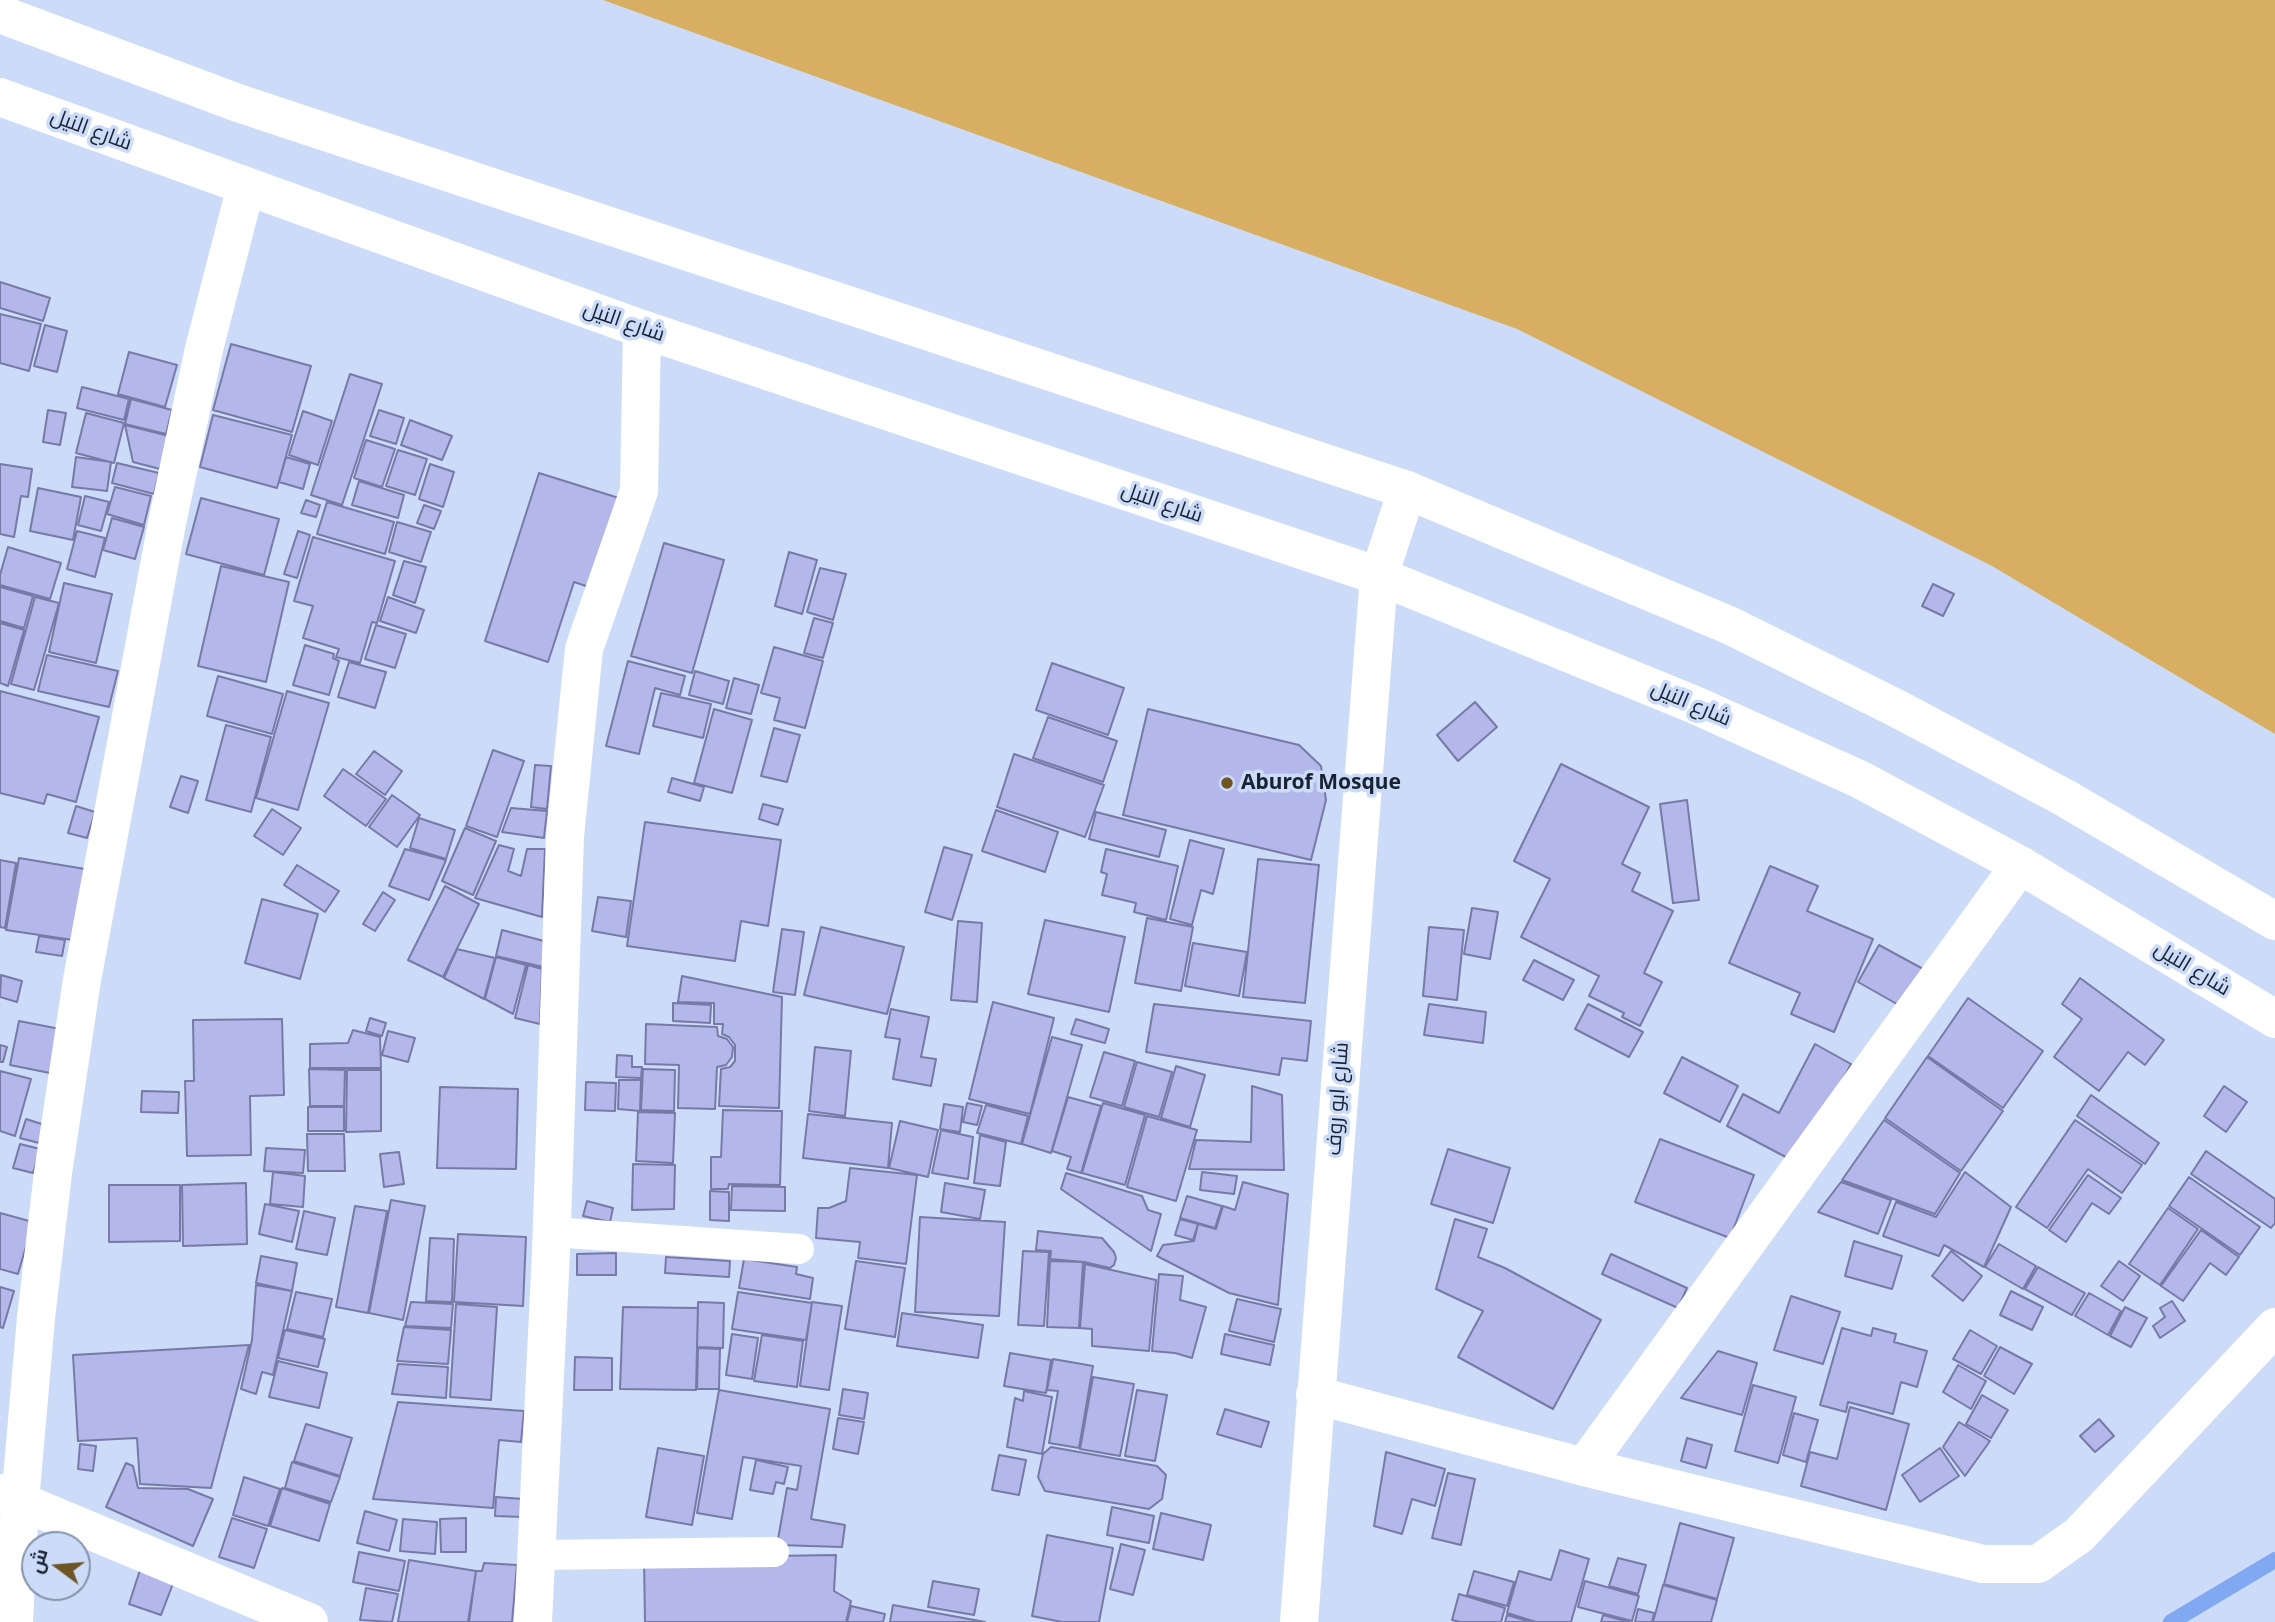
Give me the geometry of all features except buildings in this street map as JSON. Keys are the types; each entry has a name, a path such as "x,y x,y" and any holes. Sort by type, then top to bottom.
{"street":[{"path":"0,14 238,103 1407,490 1731,626 1898,709 2065,798 2275,921"},
{"name":"شارع النيل","path":"0,97 642,329 1379,576 1695,705 1859,779 2020,865 2275,1019"},
{"path":"14,1622 10,1497 36,1318 51,1186 82,980 167,523 204,349 246,186"},
{"path":"533,1622 552,1232 565,836 584,649 639,491 642,329"},
{"name":"شارع ابو روف","path":"1299,1622 1379,576 1407,490"},
{"path":"1584,1467 2020,865"},
{"path":"1315,1395 1584,1467 1983,1564 2038,1564 2079,1535 2275,1327"},
{"path":"10,1497 309,1622"}],"lane":[{"path":"552,1232 799,1249"},
{"path":"536,1555 774,1552"}],"shaded area":[{"path":"603,0 2275,0 2275,734 1992,566 1517,329"}],"waterway":[{"path":"2171,1622 2275,1560"}],"place":[{"name":"Aburof Mosque","path":"1227,783"}]}
